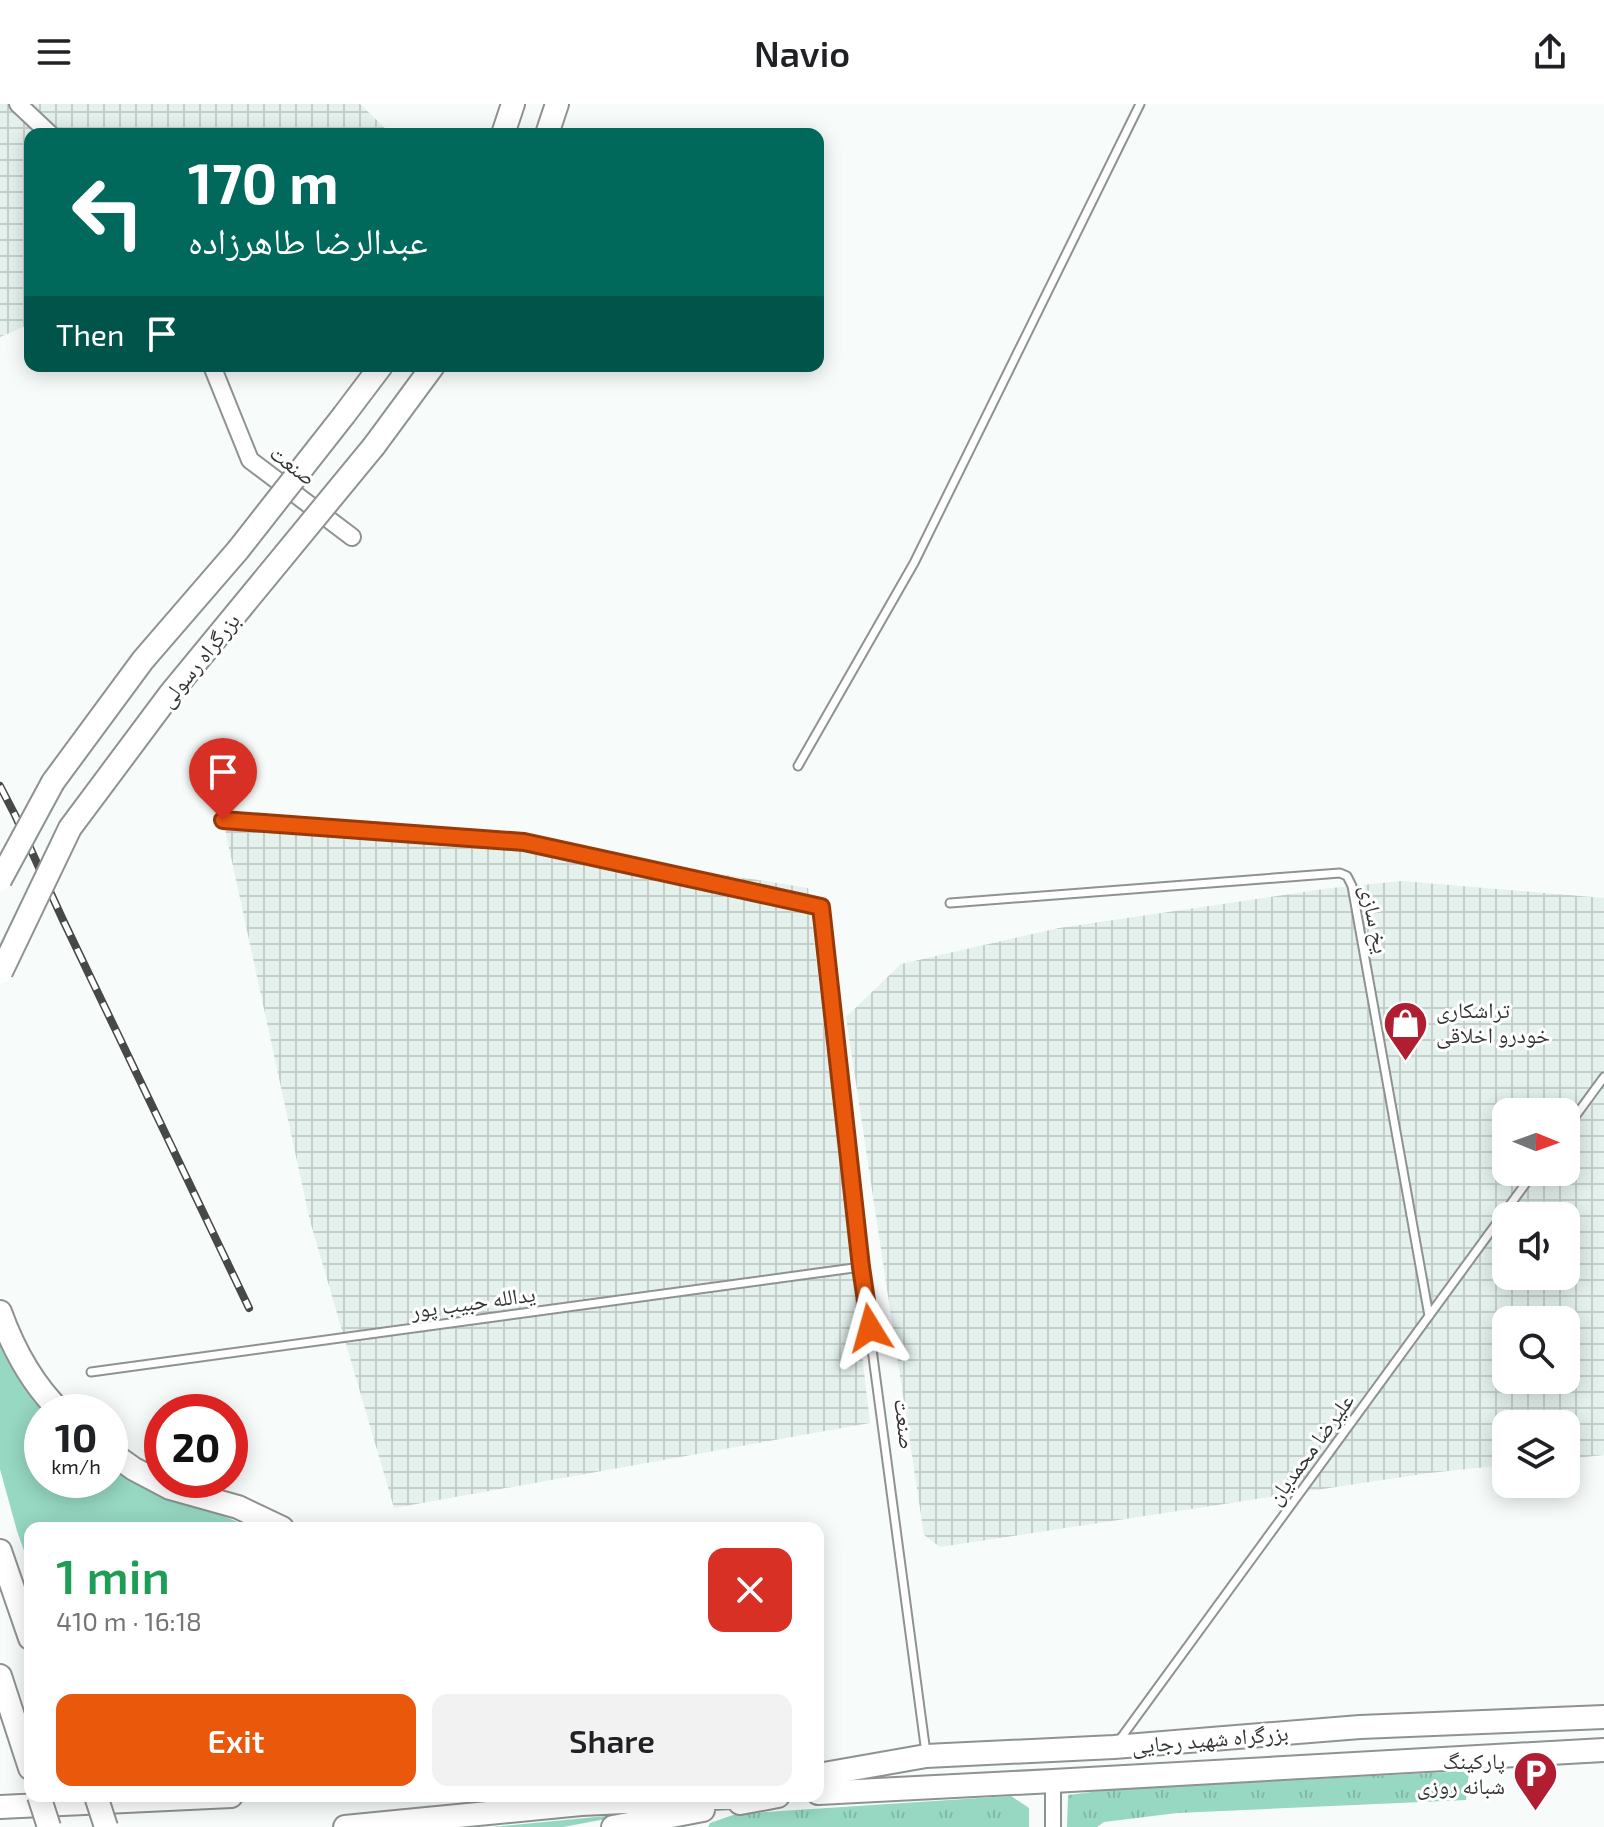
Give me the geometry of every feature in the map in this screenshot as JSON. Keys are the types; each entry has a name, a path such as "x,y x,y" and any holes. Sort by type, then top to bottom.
{"highway":[{"path":"505,128 513,104"},
{"path":"549,128 557,104"},
{"name":"بزرگراه رسولی","path":"0,880 53,782 143,660 238,550 376,372"},
{"name":"بزرگراه رسولی","path":"0,976 70,828 170,694 374,446 429,372"},
{"path":"0,1312 21,1360 46,1394"},
{"path":"128,1465 170,1488 238,1507 269,1522"},
{"path":"0,1551 24,1621"},
{"path":"1,1681 24,1750"},
{"name":"بزرگراه شهید رجایی","path":"824,1774 926,1756 1114,1747 1360,1727 1604,1717"},
{"name":"بزرگراه شهید رجایی","path":"824,1793 1604,1750"},
{"path":"41,1802 49,1827"},
{"path":"98,1802 106,1827"},
{"path":"0,1807 98,1802"},
{"path":"345,1827 624,1802"},
{"path":"613,1827 746,1802"}],"street":[{"path":"18,104 44,128"},
{"name":"صنعت","path":"214,372 250,460 352,537"},
{"path":"1053,1781 1053,1827"}],"lane":[{"path":"798,766 914,563 1140,104"},
{"name":"صنعت","path":"223,820 524,842 821,907 861,1267 926,1756"},
{"name":"یخ سازی","path":"950,903 1340,873 1347,876 1352,886 1429,1316"},
{"path":"1580,1110 1604,1077"},
{"name":"علیرضا محمدیان","path":"1114,1747 1524,1186"},
{"name":"یدالله حبیب پور","path":"91,1372 861,1267"}],"shaded area":[{"path":"0,104 360,104 385,128 24,128 24,327 0,337"},
{"path":"223,820 534,844 808,888 870,1423 394,1508 310,1221"},
{"path":"1402,881 1604,898 1604,1455 1580,1458 1580,1410 1492,1410 1492,1466 1429,1473 940,1547 924,1535 846,1017 901,964 1059,928 1331,888"}],"green space":[{"path":"0,1346 36,1394 24,1394 24,1498 128,1498 128,1469 144,1477 144,1498 184,1498 237,1522 24,1522 24,1550 0,1469"},
{"path":"1469,1771 1466,1800 1177,1813 1104,1822 1097,1827 1067,1827 1068,1795 1116,1789"},
{"path":"1011,1796 1029,1808 1029,1827 708,1827 710,1823 736,1814"},
{"path":"638,1813 563,1827 492,1827"}],"railway":[{"path":"0,786 249,1308"}],"place":[{"name":"تراشکاری خودرو اخلاقی","path":"1405,1062"},
{"name":"پارکینگ شبانه روزی","path":"1536,1813"}],"route":[{"path":"223,820 524,842 821,907 870,1328"}]}
